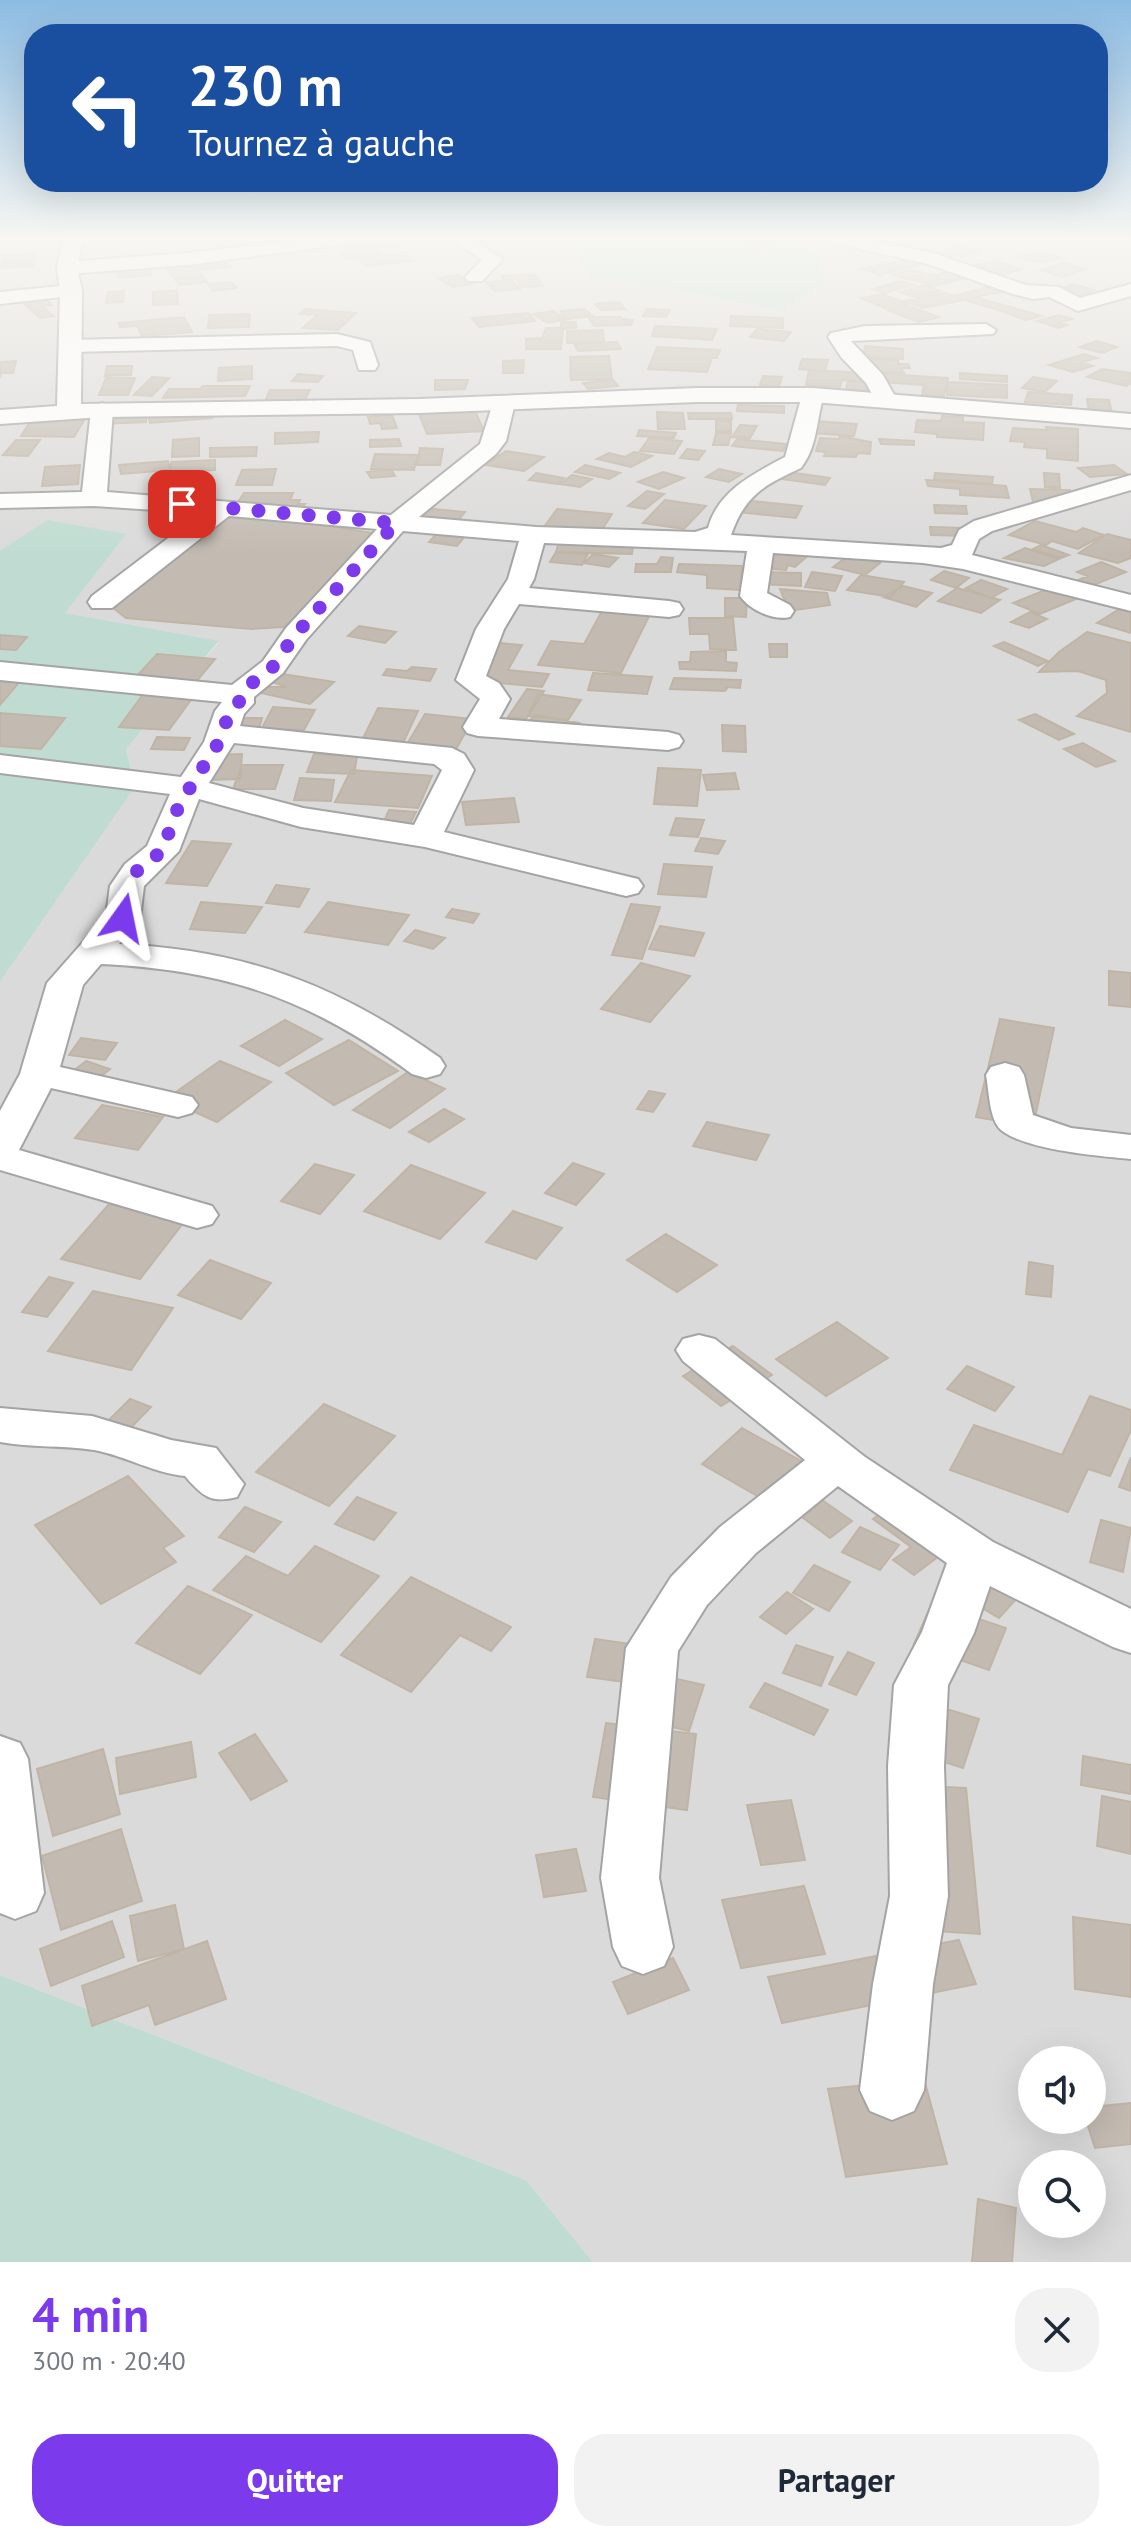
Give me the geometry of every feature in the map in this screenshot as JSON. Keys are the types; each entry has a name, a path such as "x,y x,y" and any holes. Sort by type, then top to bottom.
{"street":[{"path":"69,411 70,346 179,344"},
{"path":"352,344 363,346 367,365"},
{"path":"841,344 874,375 886,400"},
{"path":"0,417 102,410 504,403 697,395 813,395 1131,421"},
{"path":"697,540 719,533 722,513 733,498 796,462 803,443 804,418 813,395"},
{"path":"0,1148 39,1074 65,983 112,934 123,918 127,886 137,871 162,851 179,805 224,733 230,711 239,703 239,695 253,680 266,675 296,634 396,523 488,449 494,441 504,403"},
{"path":"94,499 102,410"},
{"path":"927,556 959,553 968,535 983,526 1131,482"},
{"path":"0,501 94,499 536,535 697,540 927,556 963,561 1131,603"},
{"path":"102,602 223,508"},
{"path":"536,535 528,547 521,579 490,629 470,680 489,689 495,699 493,707 478,727 668,741"},
{"path":"761,545 753,596 780,611"},
{"path":"511,595 669,609"},
{"path":"0,671 239,695"},
{"path":"224,733 441,755 453,761 458,770 425,837"},
{"path":"0,764 189,787 301,817 425,837 626,886"},
{"path":"91,953 180,960 252,974 346,1012 426,1066"},
{"path":"39,1074 178,1105"},
{"path":"1005,1075 1015,1121 1037,1133 1080,1142 1131,1147"},
{"path":"0,1157 197,1215"},
{"path":"699,1350 838,1460 975,1556 1131,1632"},
{"path":"0,1425 92,1433 129,1442 166,1457 199,1460 220,1484"},
{"path":"643,1947 630,1878 652,1648 689,1591 738,1540 838,1460"},
{"path":"892,2090 903,1984 919,1896 916,1766 921,1685 948,1633 975,1556"},
{"path":"0,1759 15,1893"}],"shaded area":[{"path":"0,344 1131,344 1131,2262 593,2262 526,2180 0,1975 0,982 135,787 126,749 219,642 64,613 125,534 0,551"},
{"path":"47,520 126,534 65,613 219,641 126,749 135,787 0,982 0,551"},
{"path":"0,1975 526,2180 593,2262 0,2262"}],"building":[{"path":"526,344 562,344 561,349 526,349"},
{"path":"574,344 618,344 621,349 578,351"},
{"path":"1105,344 1117,347 1102,353 1080,347"},
{"path":"865,346 903,349 903,359 869,357 864,353"},
{"path":"657,347 720,350 717,358 712,358 707,372 648,369"},
{"path":"1084,354 1097,358 1082,362 1093,366 1073,372 1049,365"},
{"path":"609,356 612,379 571,380 570,357"},
{"path":"802,359 828,360 825,371 799,369"},
{"path":"868,359 898,360 898,364 908,364 910,368 901,368 904,373 879,372"},
{"path":"524,360 523,373 503,373 503,361"},
{"path":"16,361 13,373 1,373 0,378 0,362"},
{"path":"107,366 132,366 131,375 105,376"},
{"path":"252,366 252,379 218,381 219,368"},
{"path":"1102,369 1131,373 1131,383 1126,386 1087,377"},
{"path":"809,370 865,373 863,382 842,380 840,387 806,385"},
{"path":"960,373 1007,376 1007,382 960,379"},
{"path":"298,374 323,376 318,382 292,381"},
{"path":"884,374 948,378 944,396 922,395 924,385 881,382"},
{"path":"763,376 782,377 779,386 760,385"},
{"path":"152,377 169,378 152,396 134,395"},
{"path":"1033,377 1057,381 1045,392 1022,388"},
{"path":"106,378 135,378 128,395 99,395"},
{"path":"435,380 468,380 465,389 435,390"},
{"path":"613,380 618,386 588,389 583,383"},
{"path":"848,380 869,382 867,391 846,390"},
{"path":"948,382 1007,385 1007,398 947,395"},
{"path":"203,386 250,386 245,396 163,398 169,389 200,389"},
{"path":"270,390 310,390 303,403 264,404"},
{"path":"1028,392 1072,395 1071,405 1025,402"},
{"path":"1087,399 1109,400 1112,413 1089,412"},
{"path":"738,405 784,406 784,413 737,411"},
{"path":"475,411 484,431 427,434 419,414"},
{"path":"210,412 212,418 150,423 148,416"},
{"path":"657,412 683,413 685,429 658,429"},
{"path":"688,413 731,413 732,419 689,419"},
{"path":"146,415 146,422 103,424 103,418"},
{"path":"392,415 397,428 382,429 380,423 370,424 368,417"},
{"path":"34,416 86,417 74,437 21,436"},
{"path":"942,416 963,417 963,422 984,423 983,440 915,432 917,420 941,421"},
{"path":"716,420 731,421 731,431 716,431"},
{"path":"814,421 857,424 854,436 810,433"},
{"path":"740,425 757,426 750,438 732,437"},
{"path":"1046,427 1078,429 1078,461 1047,458 1047,449 1024,447 1025,442 1010,441 1013,428 1047,430"},
{"path":"639,430 676,433 674,438 637,436"},
{"path":"319,432 318,442 275,444 275,433"},
{"path":"716,433 731,433 728,445 713,445"},
{"path":"840,436 871,442 870,454 824,456 826,452 816,451 820,438 839,439"},
{"path":"199,438 199,456 172,457 173,440"},
{"path":"649,438 682,441 674,454 640,451"},
{"path":"399,439 401,446 370,447 370,440"},
{"path":"737,439 787,444 783,451 732,446"},
{"path":"879,439 914,441 914,445 881,444"},
{"path":"16,440 40,440 28,456 3,455"},
{"path":"257,447 256,456 210,457 210,448"},
{"path":"420,448 443,449 440,465 417,465"},
{"path":"687,449 705,451 698,460 680,458"},
{"path":"506,451 544,457 524,471 485,465"},
{"path":"634,452 652,456 631,467 597,459 609,453 625,457"},
{"path":"375,454 418,455 414,470 371,469"},
{"path":"215,460 215,470 170,472 171,462"},
{"path":"168,461 170,470 121,474 119,465"},
{"path":"80,465 78,484 42,486 45,467"},
{"path":"585,465 620,473 609,479 575,472"},
{"path":"1114,465 1127,474 1090,477 1078,468"},
{"path":"276,469 272,485 236,485 242,470"},
{"path":"391,469 395,476 371,478 367,472"},
{"path":"719,469 742,474 729,482 706,477"},
{"path":"663,472 684,478 659,489 638,482"},
{"path":"788,472 830,478 825,485 782,479"},
{"path":"536,473 564,478 557,484 529,480"},
{"path":"935,473 993,477 992,484 934,479"},
{"path":"1044,473 1059,474 1060,488 1045,487"},
{"path":"572,475 592,479 580,487 560,484"},
{"path":"926,480 1006,486 1009,498 960,495 960,489 928,486"},
{"path":"1030,489 1070,490 1072,499 1034,506"},
{"path":"647,491 664,494 645,509 628,506"},
{"path":"244,493 293,493 290,500 300,500 298,504 305,504 299,511 233,509"},
{"path":"665,500 706,506 684,529 643,523"},
{"path":"743,500 802,506 796,518 736,512"},
{"path":"934,505 966,506 967,514 935,513"},
{"path":"423,508 465,512 455,524 413,519"},
{"path":"557,509 612,514 600,533 544,527"},
{"path":"227,517 272,517 372,533 305,611 283,627 251,629 126,618 108,604 196,527"},
{"path":"1035,521 1076,532 1083,528 1104,535 1078,549 1052,541 1046,545 1009,535"},
{"path":"930,527 966,528 967,536 931,535"},
{"path":"438,532 466,535 457,546 429,542"},
{"path":"1107,534 1131,540 1131,558 1118,563 1079,553"},
{"path":"560,538 634,540 632,554 556,552"},
{"path":"1041,545 1069,555 1061,558 1033,549"},
{"path":"1025,548 1059,559 1044,566 1004,558"},
{"path":"756,549 811,553 795,567 788,565 786,570 760,568"},
{"path":"556,552 588,554 582,565 550,562"},
{"path":"593,554 618,558 609,567 584,563"},
{"path":"849,555 880,563 865,575 833,567"},
{"path":"661,557 673,558 671,572 635,572 636,564 657,564"},
{"path":"1101,562 1126,572 1091,586 1076,581 1088,576 1077,572"},
{"path":"679,564 742,566 740,590 707,588 707,575 677,572"},
{"path":"944,571 969,578 956,588 931,580"},
{"path":"759,572 801,573 801,586 759,584"},
{"path":"812,572 842,576 835,591 805,587"},
{"path":"861,575 904,582 891,597 847,590"},
{"path":"981,580 1007,589 991,598 966,588"},
{"path":"903,586 932,593 916,607 883,597"},
{"path":"957,588 1000,600 981,613 938,601"},
{"path":"1050,588 1076,599 1040,614 1013,603"},
{"path":"780,589 827,593 830,605 789,611"},
{"path":"725,598 747,598 746,617 725,616"},
{"path":"608,600 655,604 621,673 538,665 551,641 584,644"},
{"path":"1121,608 1131,611 1131,633 1097,623"},
{"path":"1030,612 1047,619 1029,628 1011,622"},
{"path":"689,618 733,618 736,650 710,649 709,634 690,634"},
{"path":"359,626 396,632 385,643 348,636"},
{"path":"1087,632 1131,643 1131,732 1077,716 1107,693 1106,680 1078,671 1039,672 1059,652"},
{"path":"0,635 27,637 16,650 0,649"},
{"path":"1004,642 1048,661 1038,666 994,646"},
{"path":"500,643 522,645 508,670 549,674 542,687 477,681"},
{"path":"769,644 787,644 787,657 770,657"},
{"path":"726,651 726,662 737,663 736,671 680,669 679,662 690,662 691,652"},
{"path":"157,654 215,659 196,682 137,676"},
{"path":"412,667 436,669 430,681 383,675 387,669 407,671"},
{"path":"593,673 652,677 647,694 588,690"},
{"path":"282,674 334,682 310,704 261,693 267,687 287,687 272,682"},
{"path":"0,678 22,679 0,705"},
{"path":"674,678 741,680 740,688 728,687 725,691 670,689"},
{"path":"527,689 544,691 526,719 508,717"},
{"path":"144,693 193,697 169,730 119,727"},
{"path":"538,694 581,700 568,720 528,716"},
{"path":"273,707 315,710 304,730 262,728"},
{"path":"378,708 418,711 404,741 363,738"},
{"path":"0,713 65,718 41,749 0,746"},
{"path":"425,714 473,719 455,751 406,746"},
{"path":"1035,714 1074,734 1059,740 1019,720"},
{"path":"535,715 579,723 569,733 525,725"},
{"path":"234,718 262,718 259,729 230,729"},
{"path":"722,725 745,726 746,752 723,751"},
{"path":"157,737 190,738 184,750 151,749"},
{"path":"1083,743 1115,761 1096,767 1064,749"},
{"path":"242,754 240,779 209,780 212,755"},
{"path":"314,754 357,757 354,774 307,772"},
{"path":"242,765 283,765 275,789 233,789"},
{"path":"658,768 701,770 697,806 654,804"},
{"path":"351,770 432,776 418,808 335,802"},
{"path":"735,773 739,789 707,790 703,775"},
{"path":"300,778 334,780 331,801 294,800"},
{"path":"514,798 519,822 466,825 462,802"},
{"path":"389,810 416,812 408,828 382,826"},
{"path":"676,818 704,820 698,837 670,835"},
{"path":"701,838 725,841 718,854 695,851"},
{"path":"192,841 231,844 207,886 166,883"},
{"path":"664,864 712,867 706,897 658,894"},
{"path":"276,885 309,889 299,907 266,903"},
{"path":"201,902 262,907 245,933 190,929"},
{"path":"328,902 409,915 388,945 305,932"},
{"path":"631,904 660,907 642,959 612,955"},
{"path":"452,909 479,914 473,923 446,917"},
{"path":"660,926 704,933 694,956 649,949"},
{"path":"415,930 445,938 433,949 404,941"},
{"path":"641,963 690,976 650,1022 601,1009"},
{"path":"1109,971 1131,973 1131,1007 1109,1005"},
{"path":"1000,1019 1054,1028 1033,1127 976,1117"},
{"path":"285,1020 322,1039 279,1066 241,1046"},
{"path":"81,1038 117,1043 105,1060 69,1055"},
{"path":"349,1040 398,1071 334,1105 286,1073"},
{"path":"86,1061 110,1069 91,1084 67,1076"},
{"path":"220,1061 271,1082 217,1122 166,1099"},
{"path":"408,1072 445,1089 390,1128 353,1110"},
{"path":"649,1091 665,1094 653,1112 637,1109"},
{"path":"102,1105 163,1117 138,1150 75,1138"},
{"path":"444,1109 464,1119 429,1142 409,1132"},
{"path":"707,1122 769,1135 756,1160 693,1146"},
{"path":"573,1163 604,1174 576,1205 545,1193"},
{"path":"315,1164 354,1175 320,1214 281,1201"},
{"path":"411,1165 485,1193 440,1239 364,1211"},
{"path":"109,1204 184,1222 140,1279 61,1259"},
{"path":"513,1211 562,1228 536,1259 486,1242"},
{"path":"666,1234 717,1265 677,1292 627,1260"},
{"path":"210,1260 271,1283 241,1319 178,1295"},
{"path":"1029,1262 1053,1266 1051,1297 1026,1294"},
{"path":"49,1277 73,1283 47,1317 22,1312"},
{"path":"93,1291 173,1308 131,1370 48,1351"},
{"path":"837,1322 888,1358 826,1396 776,1359"},
{"path":"733,1346 772,1375 721,1406 683,1376"},
{"path":"967,1366 1014,1387 995,1411 947,1389"},
{"path":"1090,1396 1131,1410 1131,1430 1110,1476 1088,1469 1068,1512 950,1470 974,1425 1062,1455"},
{"path":"130,1399 151,1407 123,1436 102,1427"},
{"path":"324,1404 395,1436 329,1506 256,1472"},
{"path":"742,1428 810,1466 771,1504 702,1464"},
{"path":"1131,1457 1131,1491 1119,1487"},
{"path":"128,1476 184,1536 163,1548 176,1562 101,1604 35,1525"},
{"path":"812,1493 852,1521 830,1538 790,1508"},
{"path":"357,1497 396,1513 374,1540 335,1524"},
{"path":"896,1501 955,1544 914,1575 893,1560 911,1547 873,1519"},
{"path":"245,1507 281,1522 254,1552 219,1537"},
{"path":"1101,1520 1131,1528 1123,1572 1090,1562"},
{"path":"860,1527 899,1545 880,1570 842,1552"},
{"path":"315,1546 379,1576 321,1642 213,1590 246,1556 288,1576"},
{"path":"814,1565 850,1582 829,1611 793,1593"},
{"path":"999,1570 1028,1586 999,1618 970,1601"},
{"path":"411,1577 511,1627 491,1651 460,1635 411,1692 341,1655"},
{"path":"188,1586 252,1615 200,1674 136,1643"},
{"path":"787,1592 813,1609 786,1634 760,1617"},
{"path":"932,1603 1006,1628 989,1670 914,1644"},
{"path":"595,1639 638,1645 631,1683 587,1677"},
{"path":"796,1645 833,1657 821,1686 783,1673"},
{"path":"848,1652 874,1663 856,1695 829,1684"},
{"path":"654,1674 704,1685 689,1731 638,1719"},
{"path":"765,1683 828,1710 814,1735 750,1707"},
{"path":"917,1700 979,1719 963,1768 901,1748"},
{"path":"606,1723 696,1734 687,1810 593,1797"},
{"path":"255,1734 287,1781 251,1800 219,1753"},
{"path":"191,1742 196,1777 120,1794 116,1758"},
{"path":"103,1749 120,1814 53,1836 37,1769"},
{"path":"1083,1756 1131,1765 1131,1794 1081,1785"},
{"path":"898,1785 966,1788 980,1934 907,1929"},
{"path":"1102,1796 1131,1802 1131,1854 1097,1846"},
{"path":"791,1800 805,1860 761,1865 747,1805"},
{"path":"121,1829 142,1901 61,1930 42,1856"},
{"path":"576,1849 586,1891 544,1897 536,1855"},
{"path":"804,1886 825,1954 741,1968 722,1900"},
{"path":"175,1905 184,1949 138,1961 130,1916"},
{"path":"1073,1917 1131,1925 1131,1997 1075,1989"},
{"path":"112,1921 124,1957 51,1986 40,1949"},
{"path":"959,1940 976,1984 782,2023 768,1977"},
{"path":"207,1941 226,1999 155,2025 149,2005 92,2026 82,1986"},
{"path":"673,1958 689,1990 628,2014 613,1982"},
{"path":"924,2079 947,2164 846,2177 828,2089"},
{"path":"1131,2103 1131,2144 1095,2148 1090,2134 1106,2134 1106,2106"},
{"path":"978,2199 1016,2208 1012,2262 972,2262"}],"route":[{"path":"123,918 127,886 137,871 162,851 179,805 224,733 230,711 239,703 239,695 253,680 266,675 296,634 396,523 182,504"}]}
